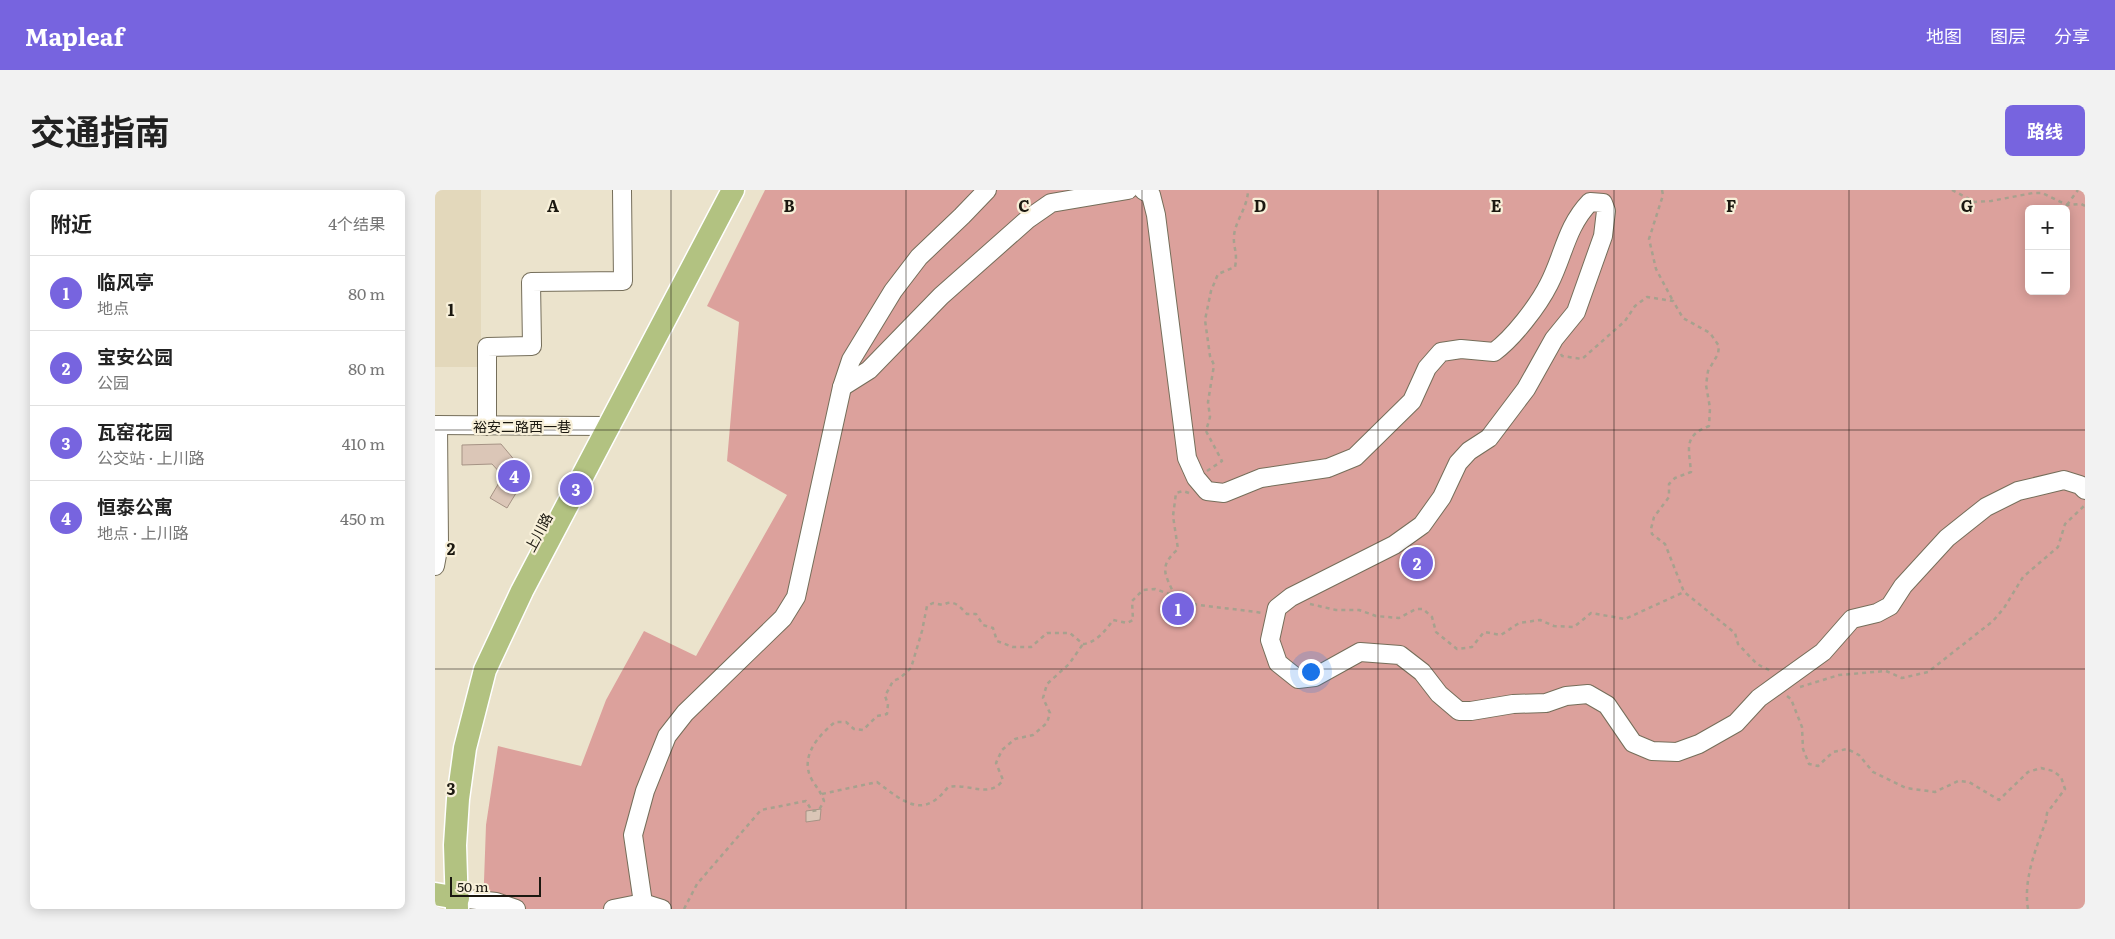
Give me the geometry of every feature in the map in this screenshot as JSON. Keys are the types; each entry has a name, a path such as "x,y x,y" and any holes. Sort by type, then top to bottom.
{"main road":[{"name":"上川路","path":"457,903 455,845 458,799 465,748 485,670 601,426 719,190"},
{"name":"上川路","path":"601,426 733,190"},
{"path":"435,894 457,903"},
{"path":"435,901 457,903"}],"street":[{"path":"487,426 487,347 531,346 531,282 623,281 622,190"},
{"path":"643,903 633,835 655,762 667,736 685,712 783,618 796,597 842,387 851,360 893,291 919,257 987,190"},
{"path":"842,387 869,370 941,296 1028,218 1051,203 1127,190"},
{"path":"1143,190 1151,195 1156,215 1187,458 1196,478 1207,491 1224,493 1261,478 1328,468 1355,457 1412,401 1427,368 1441,352 1461,349 1494,352 1507,343 1549,284 1578,215 1590,202 1603,203 1605,211 1603,236 1576,312 1554,339 1526,389 1489,438 1469,451 1458,463 1442,497 1422,525 1394,545 1284,602 1271,640 1278,663 1298,679 1315,678 1360,652 1400,655 1422,672 1439,694 1459,711 1471,712 1513,704 1545,703 1566,696 1588,694 1607,705 1633,743 1652,751 1677,752 1699,744 1736,723 1759,698 1823,652 1852,619 1877,613 1890,606 1903,586 1947,538 1986,507 2018,491 2064,480 2080,485 2085,490"},
{"path":"435,566 437,544 436,425"},
{"name":"裕安二路西一巷","path":"436,425 601,426"},
{"path":"457,903 496,902 516,909"},
{"path":"613,909 643,903 662,909"}],"path":[{"path":"822,794 877,782 906,802 913,805 926,806 939,800 948,787 959,785 990,790 999,787 1003,780 996,763 1002,750 1015,739 1033,735 1047,723 1050,713 1043,698 1047,684 1069,664 1083,644 1089,643 1105,631 1113,620 1127,623 1133,620 1132,601 1143,590 1155,589 1175,596 1164,569 1167,559 1178,549 1173,516 1176,493 1183,491 1193,494 1198,499 1203,498 1202,474 1222,461 1206,431 1210,417 1208,402 1214,365 1210,356 1205,320 1211,291 1218,274 1235,267 1237,256 1234,235 1245,209 1248,190"},
{"path":"1662,190 1663,194 1649,239 1656,268 1683,318 1710,333 1719,346 1718,354 1708,371 1706,385 1709,426 1696,431 1689,442 1691,472 1675,478 1669,484 1669,497 1654,517 1651,529 1652,534 1665,544 1684,592 1735,633 1738,644 1757,664 1771,670 1776,686 1791,699 1802,727 1803,749 1809,764 1818,766 1833,752 1847,749 1859,755 1873,772 1906,788 1935,792 1958,781 1969,782 1999,800 2028,772 2041,768 2053,771 2061,777 2065,789 2047,813 2030,870 2026,898 2028,909"},
{"path":"1952,190 1975,202 2042,193 2067,205 2081,204 2085,206"},
{"path":"2067,205 2078,190"},
{"path":"1554,339 1562,356 1583,359 1625,322 1635,306 1647,297 1673,301"},
{"path":"1776,686 1803,687 1839,675 1886,672 1902,678 1928,672 1993,621 2004,608 2023,577 2058,547 2065,524 2085,505"},
{"path":"1193,604 1223,609 1244,609 1261,613 1284,602 1313,605 1335,610 1359,610 1375,616 1399,618 1416,609 1423,609 1431,617 1436,632 1457,649 1472,647 1483,632 1501,635 1519,623 1540,620 1554,626 1574,627 1591,613 1625,619 1684,592"},
{"path":"685,909 697,884 761,810 806,800 812,811 819,810 824,801 822,794 812,780 807,768 811,747 820,734 835,722 846,722 855,729 863,730 877,716 887,714 888,704 885,696 893,681 900,678 911,668 927,606 933,603 943,605 949,602 956,602 967,614 977,614 983,625 993,628 997,640 1013,647 1031,647 1047,633 1070,633 1083,644"}],"shaded area":[{"path":"435,190 481,190 481,367 435,367"},
{"path":"765,190 2085,190 2085,909 483,909 486,825 498,746 581,766 606,700 644,631 696,656 787,495 727,461 739,322 707,306"}],"building":[{"path":"501,444 527,475 507,508 490,498 503,476 492,464 462,465 462,445"},
{"path":"1183,591 1188,595 1193,604 1189,613 1172,621 1162,614 1168,600"},
{"path":"821,809 820,820 806,822 806,811"}],"place":[{"name":"恒泰公寓","path":"514,476"},
{"name":"瓦窑花园","path":"576,489"},
{"name":"宝安公园","path":"1417,563"},
{"name":"临风亭","path":"1178,609"}]}
